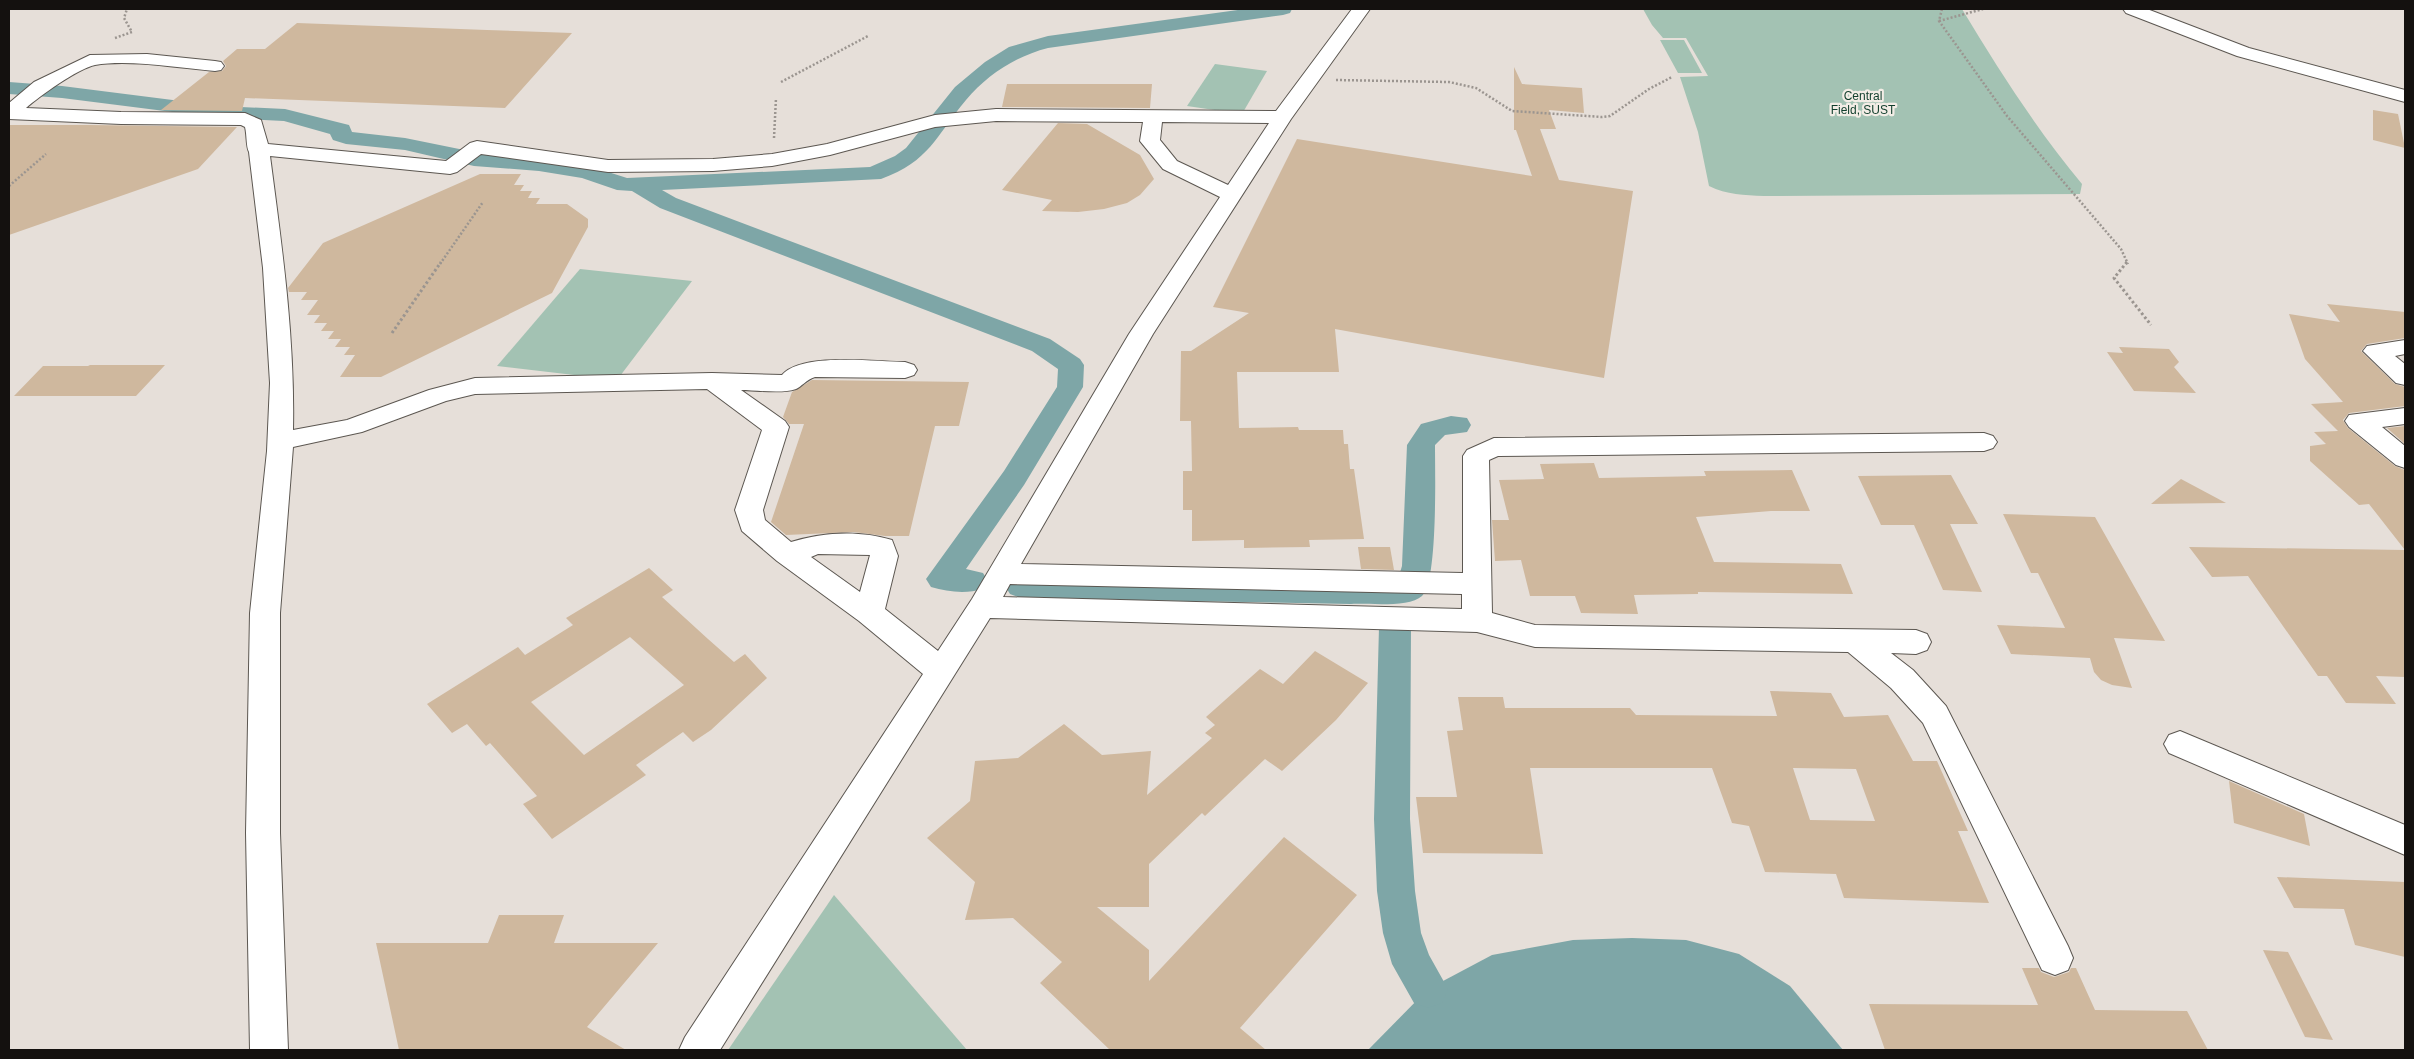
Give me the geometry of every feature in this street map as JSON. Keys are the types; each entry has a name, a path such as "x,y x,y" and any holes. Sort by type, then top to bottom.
{"street":[{"path":"698,1050 982,607 1141,334 1282,116 1361,9"},
{"path":"2132,9 2243,52 2405,96"},
{"path":"9,112 36,89 68,70 94,60 147,60 215,66"},
{"path":"9,112 121,118 245,119 254,124 274,268 282,382 281,440 265,614 263,833 269,1050"},
{"path":"257,149 450,168 477,147 608,166 714,165 772,160 830,149 887,132 935,122 996,115 1282,116"},
{"path":"1151,116 1153,125 1150,141 1170,165 1232,195"},
{"path":"2405,347 2375,351 2405,377"},
{"path":"905,370 812,369 795,376 789,383 749,510 752,524 787,554 869,613 941,671"},
{"path":"281,440 313,437 347,429 450,390 475,386 712,381 789,383"},
{"path":"712,381 776,427"},
{"path":"2405,416 2358,421 2405,459"},
{"path":"1477,620 1476,456 1494,447 1984,442"},
{"path":"787,554 817,544 871,544 882,547 884,556 869,613"},
{"path":"1002,573 1060,577 1476,584"},
{"path":"982,607 1477,620 1535,636 1916,642"},
{"path":"1854,641 1902,679 1935,714 2055,958"},
{"path":"2180,744 2405,840"}],"path":[{"path":"94,60 83,53 88,49 132,32 125,23 124,14 126,9"},
{"path":"1939,20 1942,9"},
{"path":"1939,20 1983,9"},
{"path":"1939,20 2007,116 2121,249 2128,264 2114,278 2151,325"},
{"path":"781,82 868,36"},
{"path":"1309,80 1449,82 1476,88 1512,111 1610,116 1648,89 1672,77"},
{"path":"774,144 776,98"},
{"path":"9,186 46,154"},
{"path":"392,333 483,202"}],"green space":[{"name":"Central Field, SUST","path":"1643,9 1962,9 2019,99 2049,142 2082,184 2080,194 1764,196 1736,194 1716,189 1709,186 1698,132 1680,77 1708,76 1686,38 1663,38 1652,25"},
{"path":"1660,40 1684,40 1702,73 1678,73"},
{"path":"1215,64 1267,71 1242,114 1187,106"},
{"path":"580,269 692,281 617,380 497,366"},
{"path":"834,895 967,1050 728,1050"}],"water":[{"path":"1632,938 1686,940 1739,954 1790,986 1843,1050 1368,1050 1428,989 1492,955 1573,940"}],"building":[{"path":"297,23 572,33 505,108 245,98 242,111 161,110 209,72 222,71 226,66 223,61 237,49 265,49"},
{"path":"1514,67 1522,84 1582,88 1584,113 1549,110 1556,129 1540,129 1559,180 1633,191 1604,378 1335,329 1339,372 1237,372 1239,428 1298,427 1299,430 1343,430 1344,444 1348,444 1350,469 1354,469 1364,539 1309,540 1310,547 1244,548 1244,540 1192,541 1192,510 1183,510 1183,471 1192,471 1191,421 1180,421 1181,351 1191,351 1249,313 1213,307 1297,139 1532,176 1516,130 1514,130"},
{"path":"1007,84 1152,84 1150,108 1002,107"},
{"path":"2373,110 2398,114 2405,148 2373,140"},
{"path":"1058,123 1087,124 1140,155 1154,179 1140,195 1127,203 1104,209 1078,212 1042,211 1052,200 1002,190"},
{"path":"9,125 237,127 198,169 9,235"},
{"path":"480,174 521,174 514,185 524,185 520,191 532,191 528,198 540,198 536,204 567,204 588,219 588,227 552,293 381,377 340,377 355,355 344,355 350,347 335,347 341,339 328,339 334,331 321,331 327,323 314,323 320,315 307,315 318,300 301,300 307,292 289,292 288,288 323,243"},
{"path":"2327,304 2405,312 2405,338 2367,344 2361,351 2395,384 2405,387 2405,406 2349,413 2343,420 2348,428 2395,466 2405,470 2405,550 2369,504 2359,505 2310,461 2310,446 2326,444 2314,432 2338,431 2311,404 2343,402 2305,359 2289,314 2340,322"},
{"path":"2119,347 2169,349 2179,362 2174,367 2196,393 2134,391 2107,352 2123,353"},
{"path":"165,365 136,396 14,396 43,366"},
{"path":"812,380 969,382 959,426 935,426 909,536 885,536 854,532 786,535 771,522 804,424 789,424 783,417 792,392"},
{"path":"2405,426 2405,444 2387,428"},
{"path":"1594,463 1599,478 1706,476 1704,471 1792,470 1810,511 1771,511 1696,517 1714,562 1841,564 1853,594 1698,592 1698,594 1634,595 1638,614 1581,613 1575,596 1530,596 1521,560 1495,561 1492,520 1509,520 1499,480 1544,479 1540,464"},
{"path":"1951,475 1978,524 1950,524 1982,592 1943,590 1914,525 1881,525 1858,476"},
{"path":"2181,479 2226,503 2151,504"},
{"path":"2003,514 2095,517 2165,641 2114,638 2132,688 2112,685 2101,680 2094,672 2090,658 2011,654 1997,625 2065,628 2038,573 2031,573"},
{"path":"1358,547 1390,547 1394,570 1361,569"},
{"path":"2189,547 2405,550 2405,677 2376,676 2396,704 2346,703 2327,676 2318,676 2248,576 2212,577"},
{"path":"649,568 673,590 662,597 734,662 745,654 767,678 711,730 693,742 683,732 636,765 646,775 552,839 523,804 537,796 490,743 486,746 467,724 452,733 427,704 518,647 525,655 573,625 566,618","holes":["630,637 684,685 584,755 531,702"]},
{"path":"1315,651 1368,683 1336,720 1282,771 1265,759 1205,816 1202,813 1149,864 1149,907 1097,907 1149,950 1149,981 1284,837 1357,895 1240,1028 1266,1050 1110,1050 1040,983 1062,962 1013,918 965,920 975,882 927,838 970,801 975,761 1018,758 1064,724 1102,755 1151,751 1147,795 1212,738 1205,733 1215,725 1206,717 1260,669 1283,684"},
{"path":"1770,691 1831,693 1844,717 1888,715 1913,761 1937,761 1968,831 1958,831 1989,903 1844,898 1836,874 1765,872 1749,826 1732,823 1712,768 1530,768 1543,854 1423,853 1416,797 1457,797 1447,731 1463,730 1458,697 1503,697 1505,708 1630,708 1636,715 1777,716","holes":["1793,768 1856,769 1875,821 1810,820"]},
{"path":"2229,781 2304,814 2310,846 2234,823"},
{"path":"2277,877 2405,882 2405,957 2355,945 2344,909 2294,908"},
{"path":"499,915 564,915 554,943 658,943 587,1027 626,1050 399,1050 376,943 488,943"},
{"path":"2263,950 2288,952 2333,1040 2305,1037"},
{"path":"2022,968 2039,968 2041,972 2054,977 2069,972 2071,968 2076,968 2095,1010 2187,1011 2208,1050 1885,1050 1869,1004 2038,1005"}],"waterway":[{"path":"9,88 62,92 220,112 285,115 341,130 341,135 346,138 405,144 474,159 539,164 586,172 625,185 873,174 903,161 914,153 923,144 962,92 1000,61 1020,49 1048,42 1283,9"},
{"path":"637,185 668,203 1041,345 1071,365 1070,387 1014,478 942,579 972,581"},
{"path":"1021,586 1351,592 1405,591 1412,587 1417,566 1421,445 1427,434 1431,431 1445,426 1457,425"},
{"path":"1395,627 1392,710 1392,819 1396,891 1402,933 1412,964 1428,989"}]}
